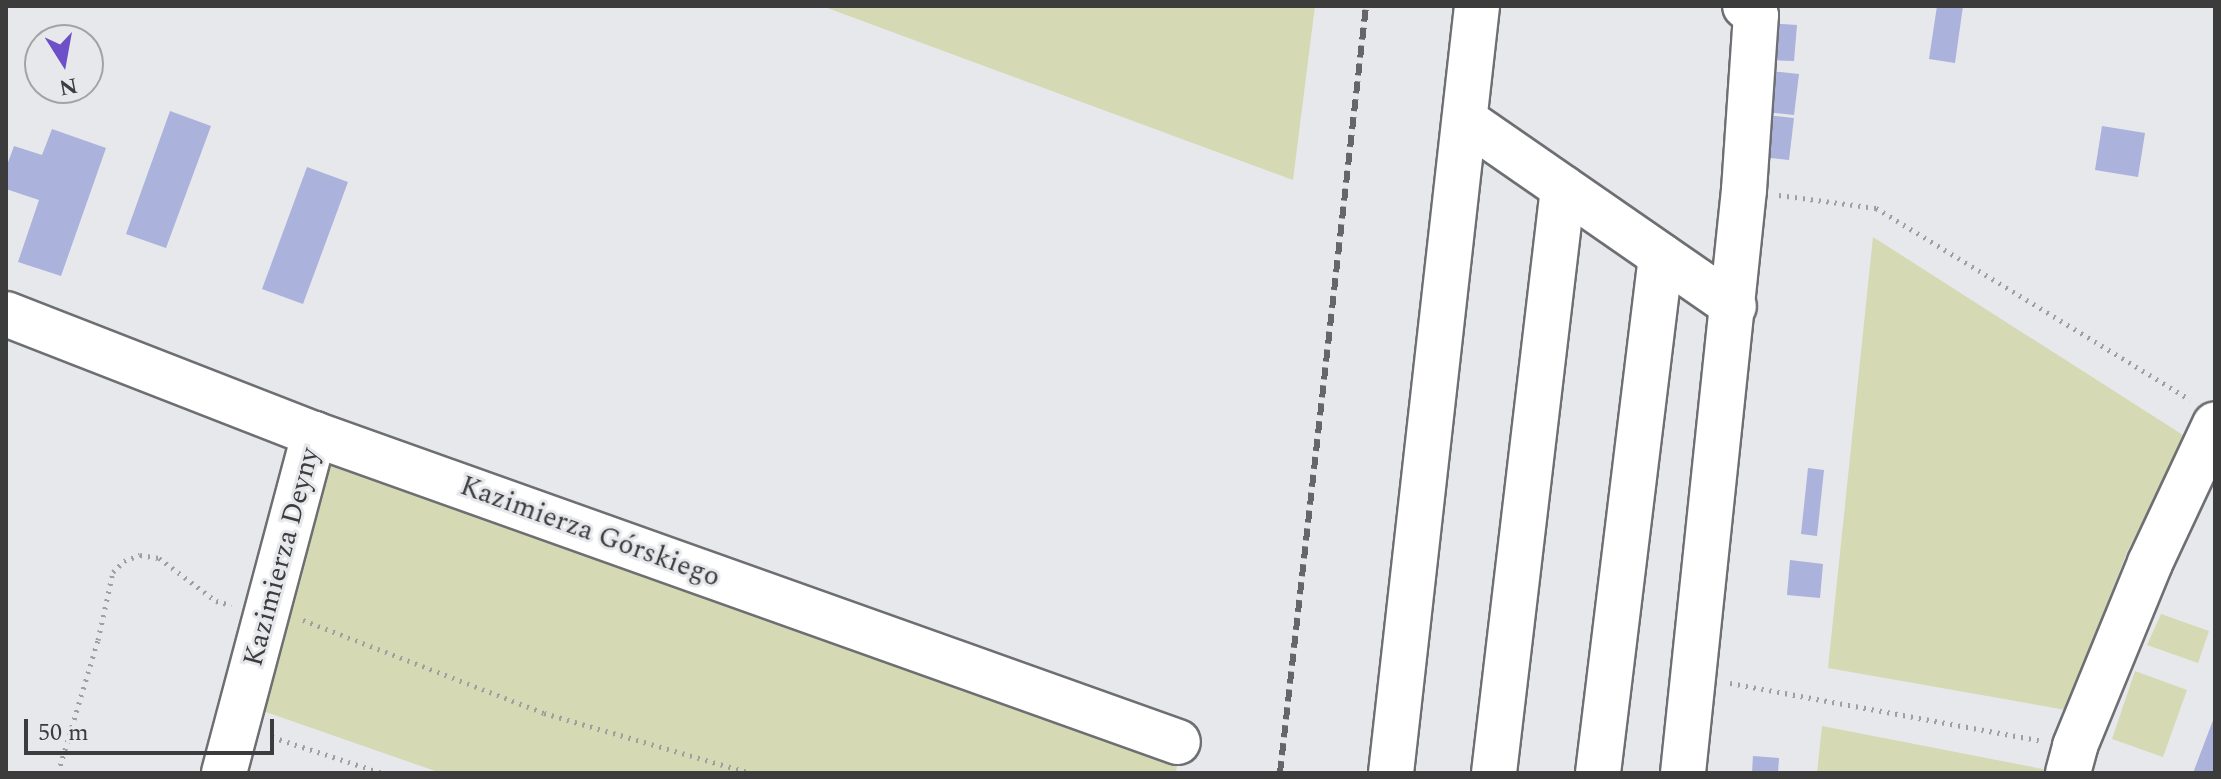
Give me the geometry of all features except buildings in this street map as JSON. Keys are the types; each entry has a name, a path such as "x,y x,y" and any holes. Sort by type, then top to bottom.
{"street":[{"path":"1391,773 1477,6"},
{"path":"1683,773 1744,190 1756,15 1745,6"},
{"path":"1465,120 1734,306"},
{"path":"1494,773 1563,188"},
{"path":"1598,773 1661,256"},
{"name":"Kazimierza Górskiego","path":"6,314 314,434 1178,742"},
{"path":"2072,760 2208,415"},
{"name":"Kazimierza Deyny","path":"224,773 314,434"}],"path":[{"path":"1744,190 1876,208 2208,415"},
{"path":"58,773 98,640 113,572 124,561 140,555 159,558 216,601 268,610 341,632 544,713 751,773"},
{"path":"1694,677 2072,760"},
{"path":"237,726 382,773"}],"green space":[{"path":"822,6 1315,6 1293,180"},
{"path":"1873,237 2186,437 2127,552 2066,710 1828,668"},
{"path":"328,456 1178,758 1176,773 441,773 263,711"},
{"path":"2161,614 2209,631 2198,663 2147,645"},
{"path":"2135,671 2187,690 2163,757 2112,739"},
{"path":"1822,726 2048,770 2047,773 1817,773"}],"railway":[{"path":"1280,773 1366,6"}]}
